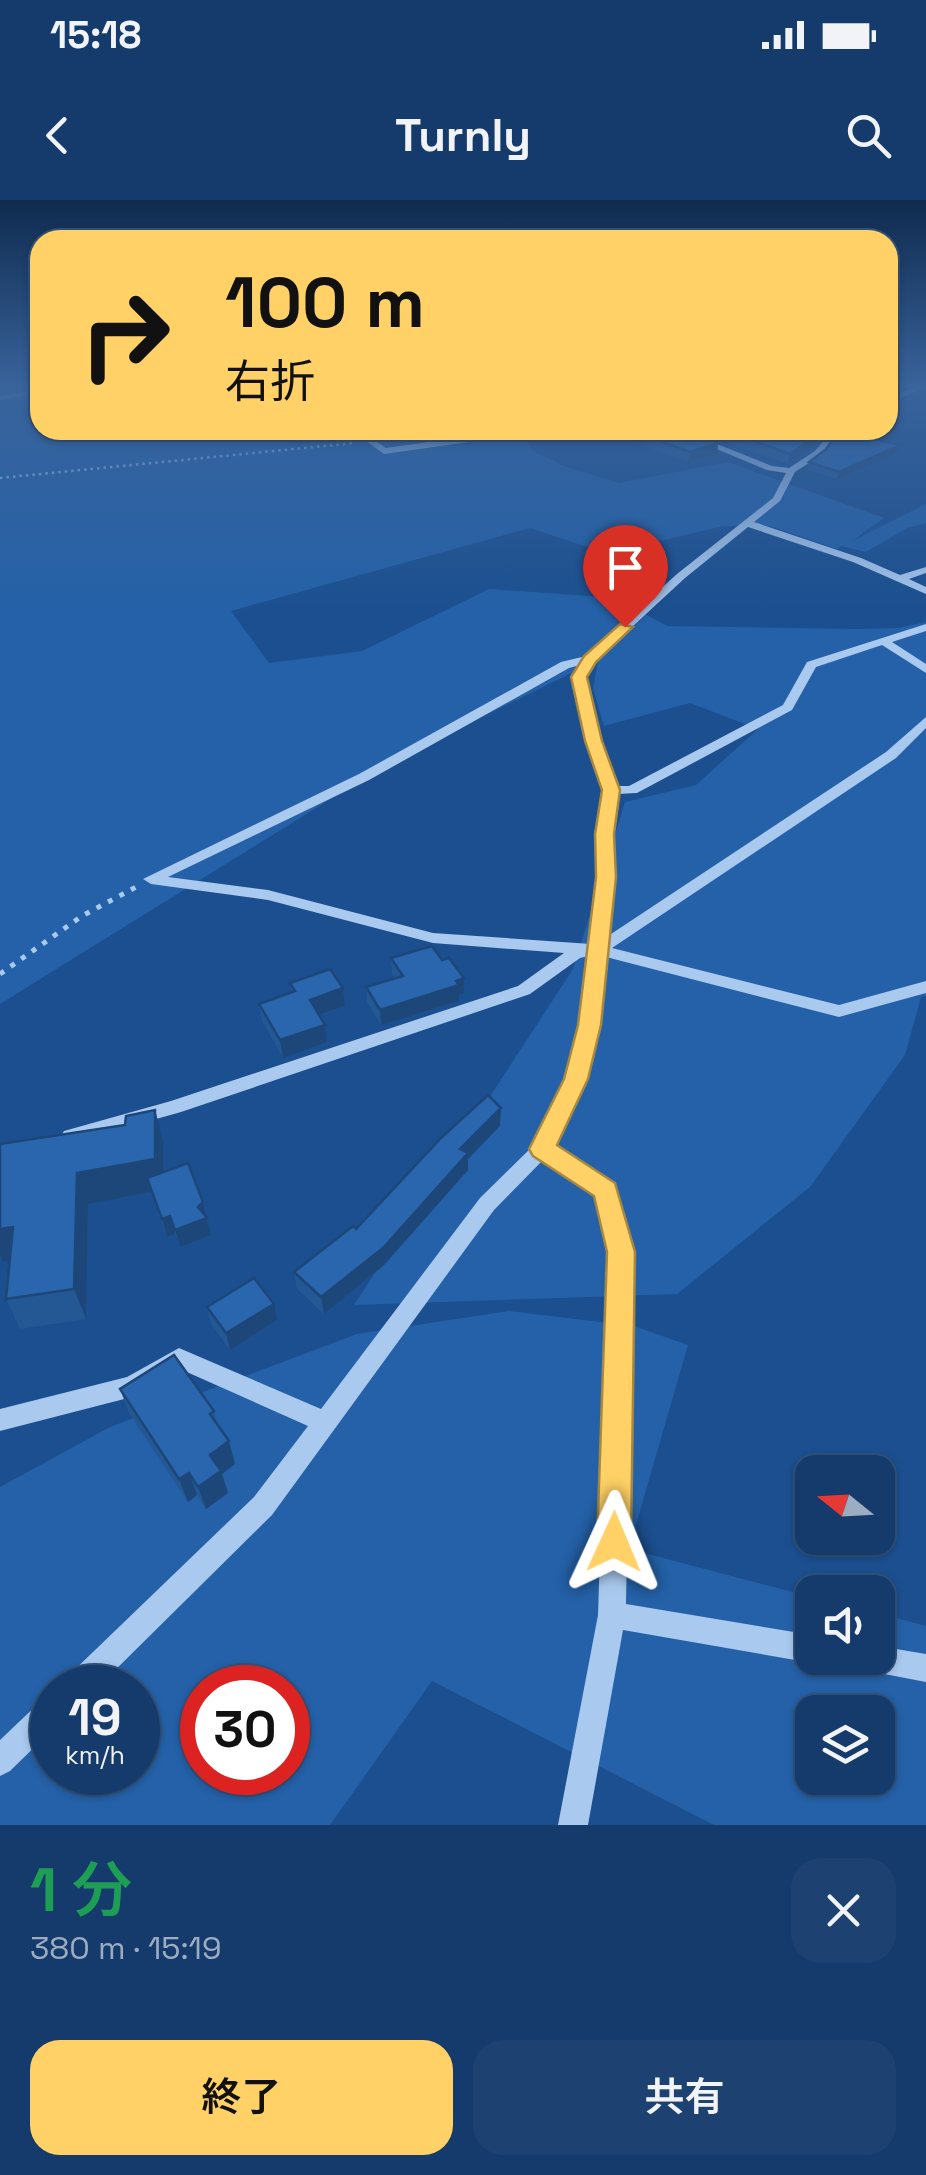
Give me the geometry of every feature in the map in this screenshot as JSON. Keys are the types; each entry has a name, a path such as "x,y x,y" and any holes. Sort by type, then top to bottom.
{"street":[{"path":"752,461 791,471"},
{"path":"100,1665 263,1506 487,1204 542,1149 576,1079 590,1025 611,790 594,741 579,677 590,659 680,576 778,499 791,471 807,461"},
{"path":"749,524 856,560 926,591"},
{"path":"900,580 926,570"},
{"path":"611,790 632,790 788,707 810,666 926,627"},
{"path":"883,641 926,669"},
{"path":"151,879 364,777 565,664 590,659"},
{"path":"51,1141 174,1107 524,990 575,953 598,950 891,755 926,722"},
{"path":"151,879 268,895 433,938 598,950 839,1011 926,987"},
{"path":"542,1149 606,1190 621,1252 612,1615 573,1825"},
{"path":"0,1420 132,1386 178,1358 325,1422"},
{"path":"612,1615 795,1646"},
{"path":"895,1663 926,1668"},
{"path":"0,1761 30,1732"}],"path":[{"path":"0,478 138,461 178,461"},
{"path":"0,974 82,916 151,879"}],"shaded area":[{"path":"0,461 553,461 619,483 728,462 884,518 852,541 926,504 926,523 907,528 866,552 841,546 837,549 770,526 723,526 623,550 593,549 530,528 231,611 269,663 362,651 489,589 632,599 638,610 667,626 858,629 898,628 926,622 926,996 921,997 905,1055 810,1187 677,1294 354,1305 573,969 625,802 696,785 758,729 690,703 604,726 593,689 598,660 392,761 0,1004"},
{"path":"509,1311 634,1326 688,1345 629,1549 795,1593 795,1675 895,1675 895,1618 926,1626 926,1825 714,1825 432,1681 330,1825 0,1825 0,1487 110,1427 357,1334"}],"building":[{"path":"811,461 865,461 839,472"},
{"path":"432,946 442,960 449,958 464,978 456,981 459,985 380,1010 366,987 403,976 391,958"},
{"path":"330,969 343,988 310,1000 325,1025 280,1040 259,1004 295,991 290,983"},
{"path":"488,1095 501,1108 460,1149 468,1153 383,1248 321,1297 294,1272 353,1226 356,1229 441,1138"},
{"path":"155,1110 155,1159 77,1173 74,1289 6,1299 13,1227 0,1229 0,1144 125,1125 126,1116"},
{"path":"188,1163 203,1202 198,1207 207,1218 175,1230 170,1216 162,1219 147,1178"},
{"path":"254,1278 274,1304 226,1333 207,1307"},
{"path":"174,1355 214,1411 210,1414 229,1441 210,1455 221,1471 198,1487 189,1473 179,1479 120,1389"}],"route":[{"path":"614,1542 621,1252 606,1190 542,1149 576,1079 590,1025 606,877 605,834 611,790 594,741 579,677 590,659 625,627"}]}
